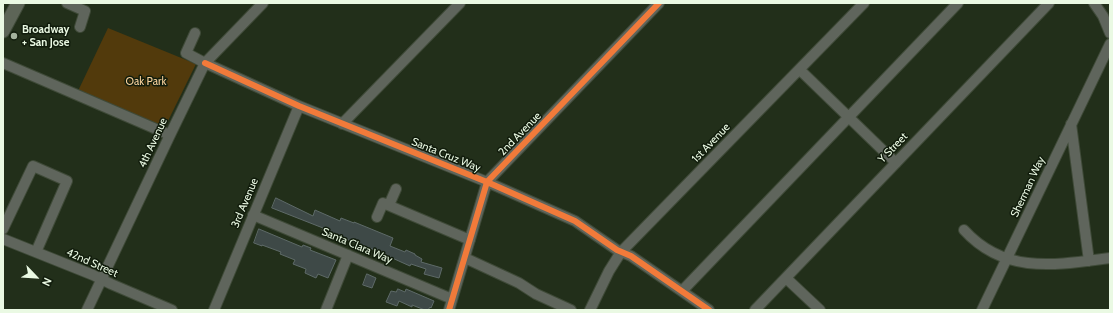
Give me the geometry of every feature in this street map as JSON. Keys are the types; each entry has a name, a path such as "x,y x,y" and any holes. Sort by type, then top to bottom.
{"main road":[{"path":"3,31 18,3"}],"street":[{"path":"67,3 85,11 80,27"},
{"path":"342,124 460,3"},
{"name":"2nd Avenue","path":"451,307 487,182 659,3"},
{"name":"1st Avenue","path":"590,310 609,271 621,252 864,3"},
{"path":"682,291 958,3"},
{"name":"Y Street","path":"755,310 1049,3"},
{"path":"1094,3 1103,16 1110,33"},
{"name":"4th Avenue","path":"87,310 205,63 261,4"},
{"name":"Santa Cruz Way","path":"195,33 186,53 299,106 487,182 575,221 617,250 631,256 709,310"},
{"name":"Sherman Way","path":"982,310 1110,44"},
{"path":"3,63 170,135"},
{"path":"1096,74 1103,68 1110,68"},
{"path":"800,70 896,163"},
{"name":"3rd Avenue","path":"214,310 299,106"},
{"path":"1072,124 1089,261"},
{"path":"3,229 33,166 67,181 36,252"},
{"path":"389,205 396,189"},
{"path":"377,217 383,203 470,240"},
{"name":"Santa Clara Way","path":"254,215 348,255 451,307"},
{"path":"964,230 981,246 1007,259 1043,265 1056,265 1110,258"},
{"name":"42nd Street","path":"3,239 172,310"},
{"path":"326,310 348,255"},
{"path":"464,258 519,283 536,294 571,310"},
{"path":"786,278 820,310"}],"green space":[{"name":"Oak Park","path":"108,28 196,64 165,127 78,91"}],"building":[{"path":"276,198 313,216 315,210 340,221 341,218 354,222 393,238 390,246 415,254 422,259 421,262 442,268 439,278 424,274 426,269 411,264 410,266 375,250 322,230 323,228 272,208"},
{"path":"259,229 302,247 303,245 311,248 310,250 336,260 328,278 318,274 316,278 305,273 306,269 293,264 295,260 280,254 281,252 254,243"},
{"path":"367,274 376,278 372,288 363,285"},
{"path":"398,289 405,292 406,289 434,301 431,308 430,307 428,310 425,310 412,305 412,307 399,301 397,306 386,302 391,291 396,292"}],"cycle path":[{"path":"449,310 487,182 659,3"},
{"path":"205,63 299,106 487,182 575,221 617,250 631,256 709,310"}],"place":[{"name":"Broadway + San Jose","path":"14,36"}]}
